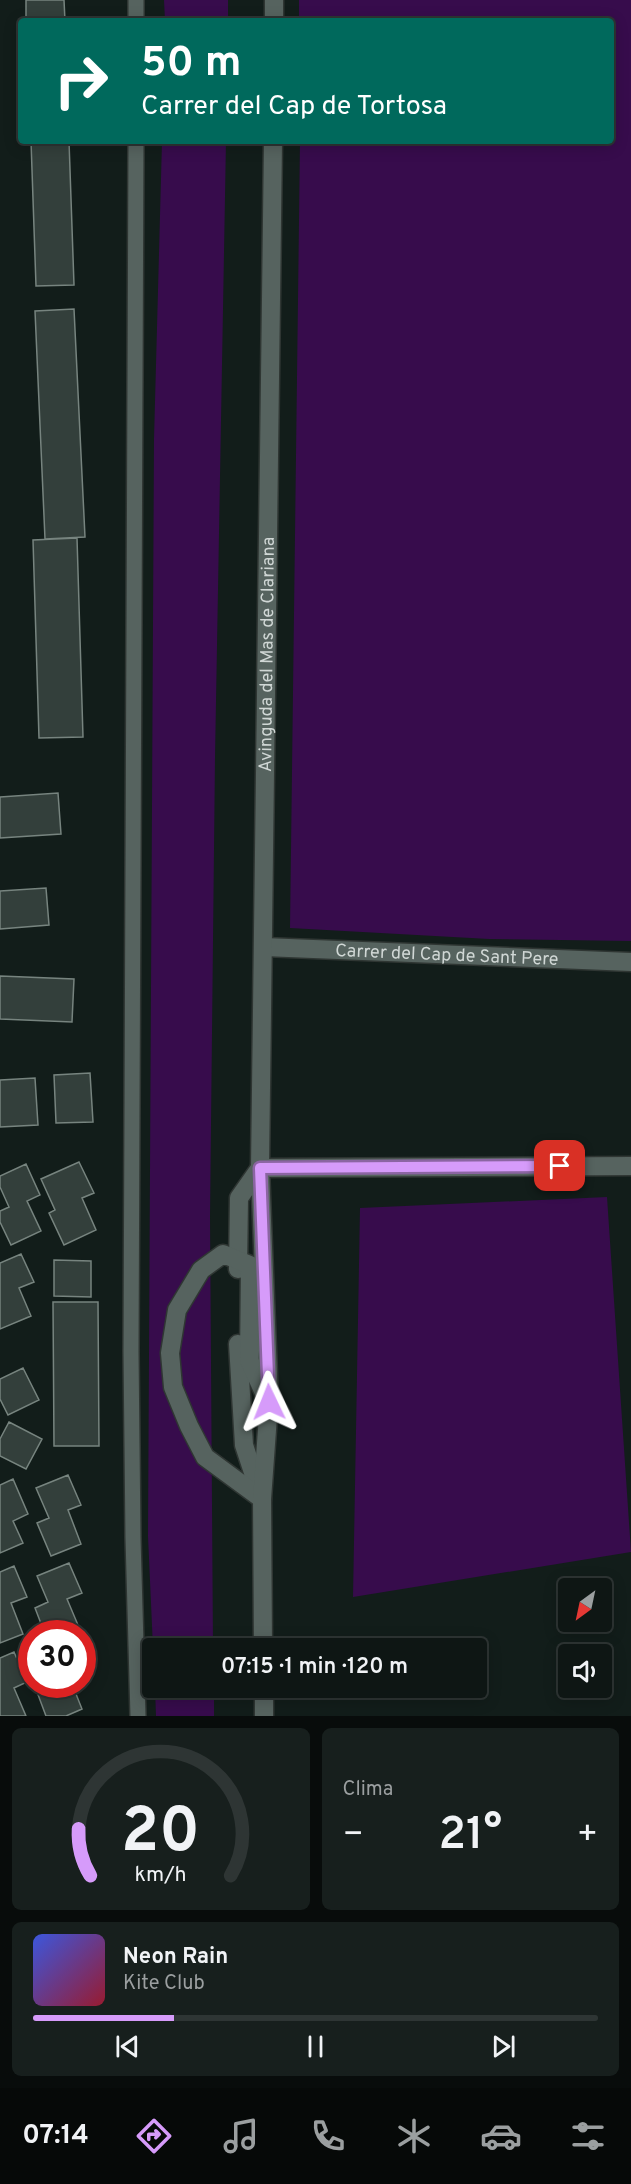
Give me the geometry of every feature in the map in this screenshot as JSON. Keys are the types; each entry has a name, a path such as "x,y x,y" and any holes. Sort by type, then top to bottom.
{"street":[{"path":"274,0 274,18"},
{"name":"Avinguda del Mas de Clariana","path":"263,1638 262,1498 269,1402 260,1168 273,144"},
{"name":"Carrer del Cap de Sant Pere","path":"264,947 631,962"},
{"path":"260,1168 631,1166"},
{"name":"Avinguda del Mas de Clariana","path":"260,1168 239,1198 237,1259 240,1281 237,1340 244,1444 262,1498"},
{"path":"237,1259 223,1254 201,1270 177,1310 170,1353 173,1387 189,1426 206,1457 262,1498"},
{"name":"Avinguda del Mas de Clariana","path":"237,1259 250,1265 249,1360 269,1402"},
{"path":"264,1698 264,1714"}],"lane":[{"path":"136,0 136,18"},
{"path":"136,144 131,1352 132,1538 138,1716"}],"shaded area":[{"path":"164,0 228,0 228,18 165,18"},
{"path":"299,0 631,0 631,941 489,939 290,928 300,144 614,144 614,18 299,18"},
{"path":"162,144 226,144 215,758 210,1217 213,1638 153,1638 148,1536 154,439"},
{"path":"607,1197 631,1552 353,1597 360,1208"},
{"path":"155,1698 214,1698 214,1716 156,1716"}],"building":[{"path":"26,0 64,0 65,18 26,18"},
{"path":"31,144 69,144 74,285 36,286"},
{"path":"74,309 85,537 45,539 35,311"},
{"path":"77,538 83,737 39,738 33,540"},
{"path":"58,793 61,834 0,838 0,797"},
{"path":"46,888 49,925 0,929 0,891"},
{"path":"0,976 74,979 72,1022 0,1019"},
{"path":"90,1073 93,1122 56,1123 54,1075"},
{"path":"35,1078 38,1125 0,1127 0,1080"},
{"path":"79,1162 94,1193 82,1198 96,1230 64,1245 49,1213 55,1210 41,1179"},
{"path":"26,1164 40,1195 27,1201 41,1231 11,1245 0,1222 0,1211 9,1207 0,1187 0,1176"},
{"path":"21,1254 34,1282 19,1288 31,1316 0,1329 0,1263"},
{"path":"54,1260 91,1261 91,1297 54,1296"},
{"path":"53,1302 98,1302 99,1446 54,1446"},
{"path":"23,1368 39,1400 8,1415 0,1399 0,1379"},
{"path":"9,1422 42,1439 26,1469 0,1456 0,1439"},
{"path":"68,1475 81,1505 68,1510 81,1544 51,1556 37,1523 49,1518 36,1488"},
{"path":"13,1479 28,1514 13,1521 23,1543 0,1553 0,1485"},
{"path":"69,1563 82,1593 67,1599 76,1620 40,1620 35,1608 48,1602 37,1576"},
{"path":"14,1566 27,1597 11,1603 18,1621 18,1636 0,1643 0,1572"},
{"path":"14,1652 18,1661 18,1686 14,1688 26,1716 0,1716 0,1658"},
{"path":"39,1698 78,1698 82,1709 66,1716 46,1716"}],"route":[{"path":"269,1402 260,1168 560,1166"}]}
